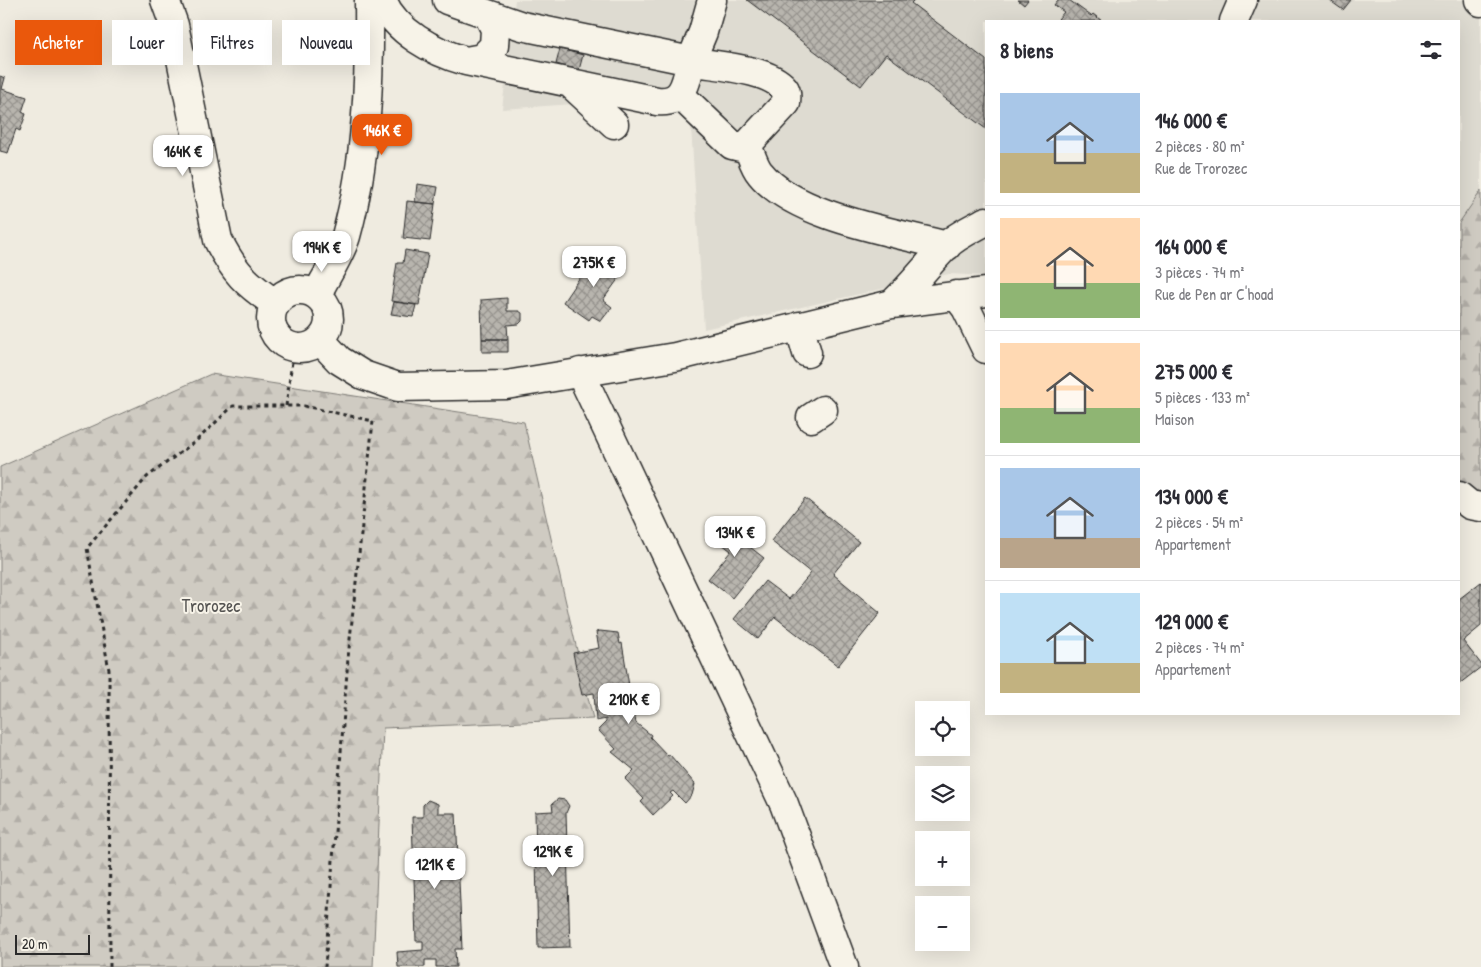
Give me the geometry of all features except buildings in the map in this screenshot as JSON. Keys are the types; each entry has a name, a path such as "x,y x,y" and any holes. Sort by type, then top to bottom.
{"street":[{"path":"165,0 174,25 218,240 231,265 243,279 276,304"},
{"path":"317,294 345,237 356,192 370,73 369,0"},
{"path":"382,0 388,14 403,29 442,52 466,61 657,102 674,100 685,88 691,61 703,32 712,0"},
{"path":"447,0 497,11 522,26 761,74 784,88 787,95 786,103 747,145 740,147 732,145 680,95"},
{"path":"1234,20 1243,0"},
{"path":"466,61 482,58 494,46 497,11"},
{"path":"571,84 614,124"},
{"path":"747,145 751,180 772,186 821,213 947,246"},
{"path":"892,304 911,287 947,246 959,236 985,223"},
{"path":"295,290 306,290 317,294 329,311 330,321 326,332 320,340 311,346 302,348 279,339 271,321 276,304 286,293 295,290"},
{"path":"320,340 339,360 363,375 398,387 506,385 675,357 892,304 985,292"},
{"path":"956,296 966,308 985,347"},
{"path":"799,326 807,353"},
{"path":"580,372 784,804 844,967"},
{"path":"1460,497 1470,505 1481,507"}],"path":[{"path":"286,406 294,346"},
{"path":"110,967 109,670 87,548 147,477 196,441 232,406 304,406 373,421 348,658 326,967"}],"shaded area":[{"path":"515,0 1481,0 1481,198 1460,230 1460,20 985,20 985,276 949,274 704,329 689,96 502,109"}],"green space":[{"path":"1481,191 1481,519 1460,513 1460,222"},
{"name":"Trorozec","path":"211,374 524,422 593,719 383,728 373,967 0,967 0,467"}]}
